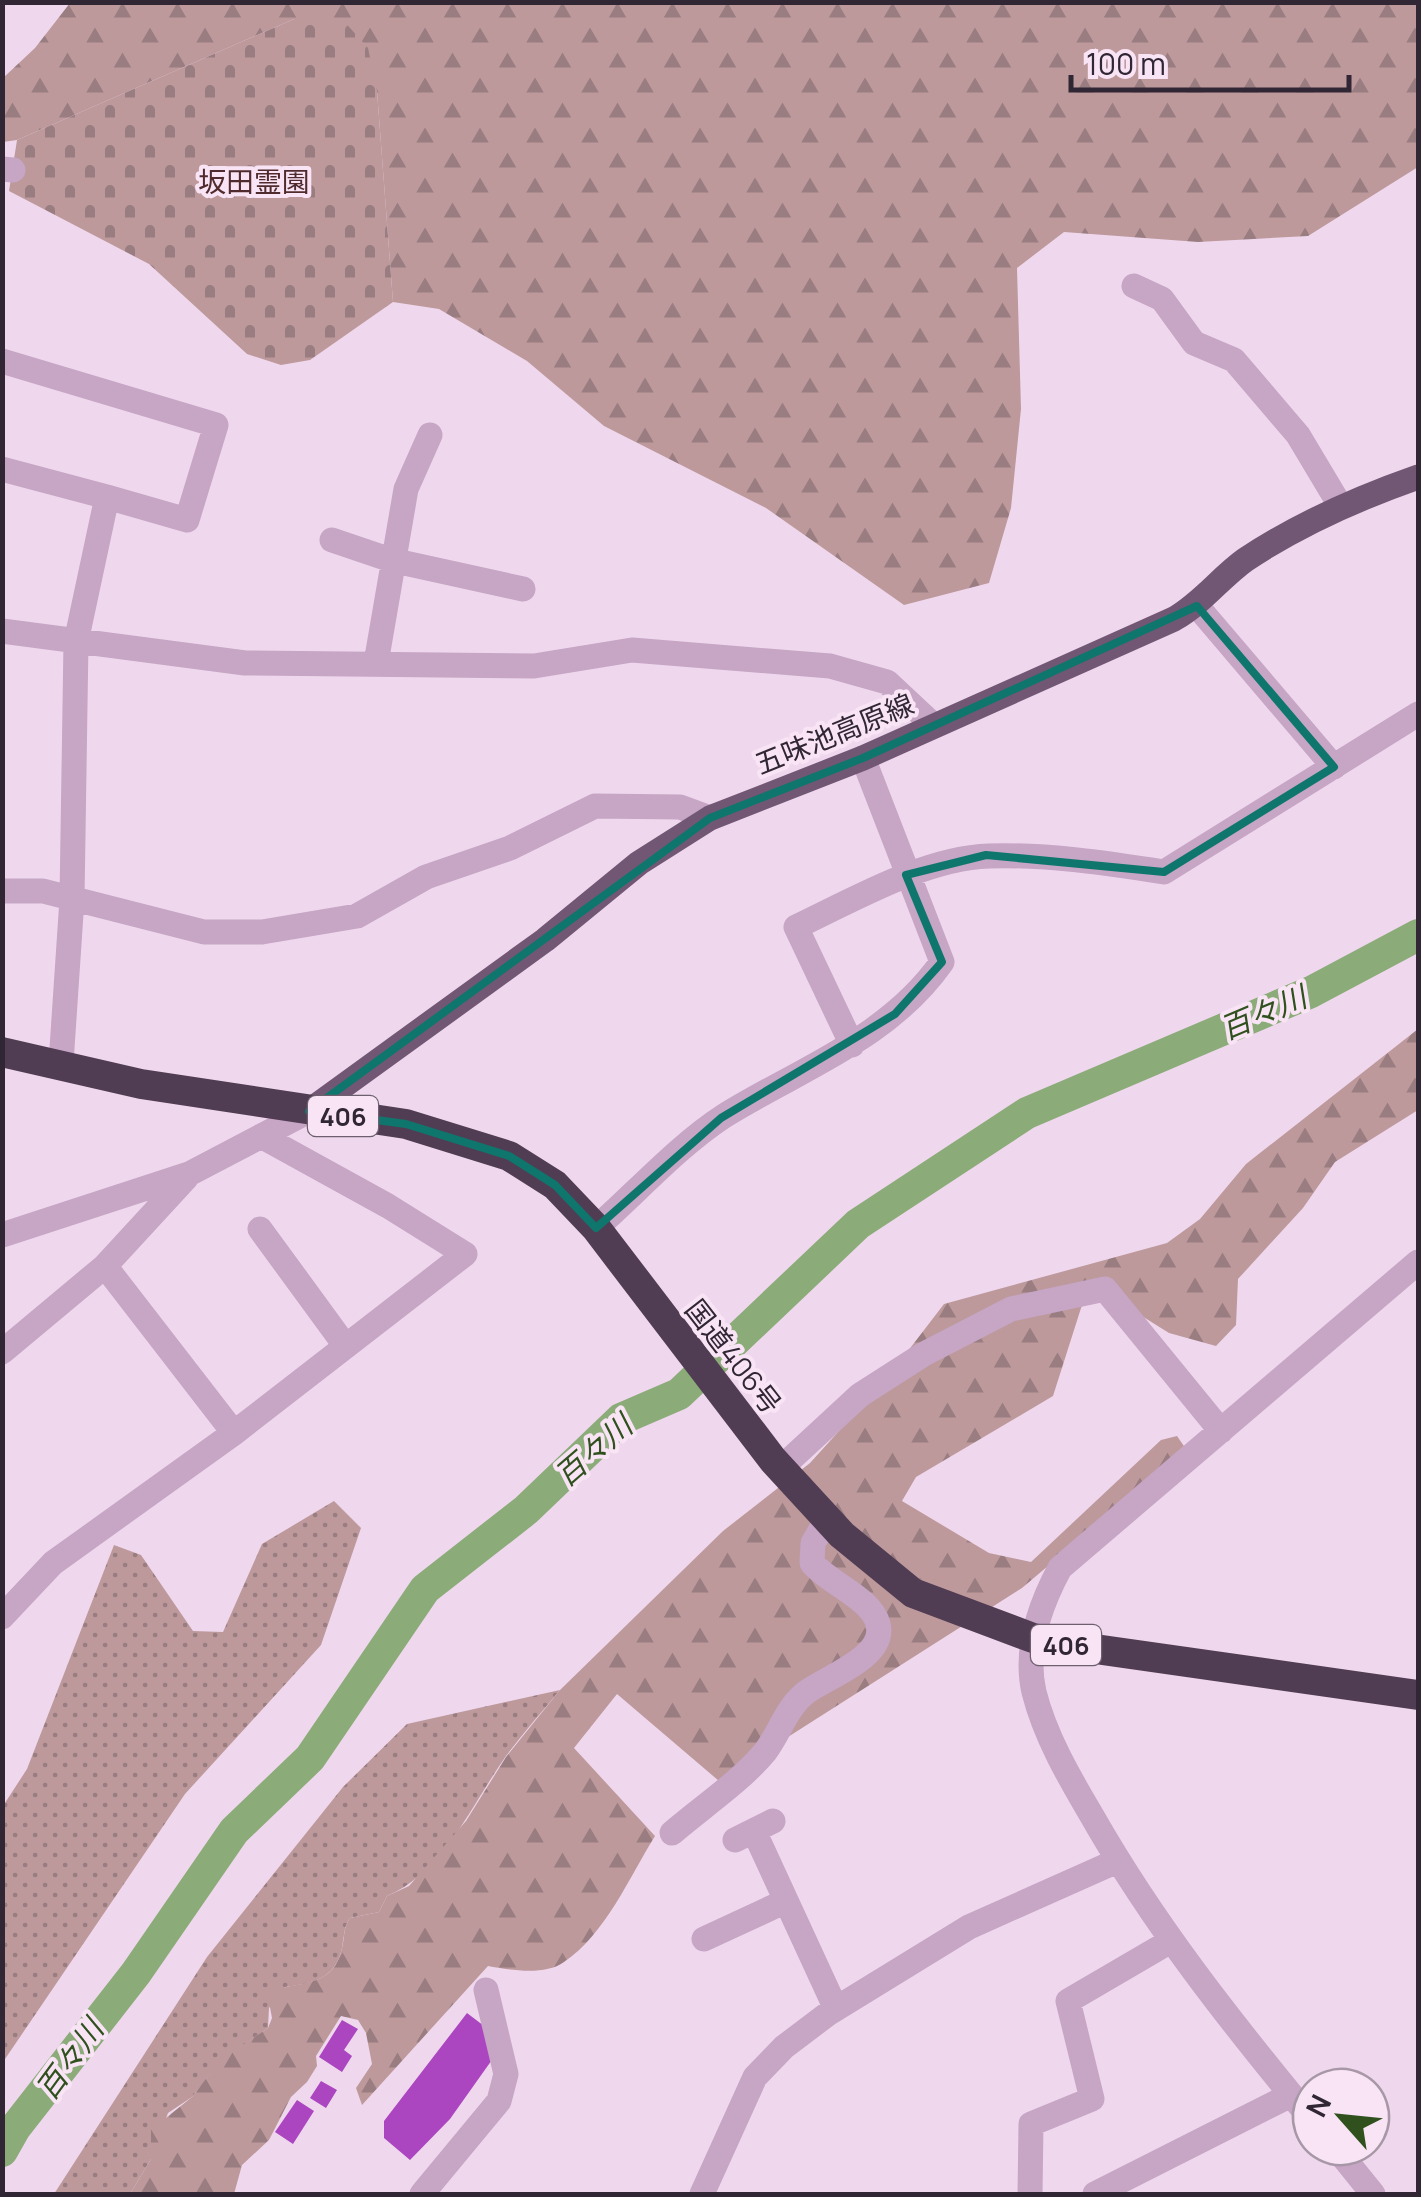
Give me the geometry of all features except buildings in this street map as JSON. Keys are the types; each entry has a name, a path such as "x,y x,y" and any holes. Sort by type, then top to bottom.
{"highway":[{"name":"国道406号","path":"2,1052 141,1084 406,1124 509,1156 555,1186 596,1228 777,1464 827,1518 913,1593 1033,1638 1418,1695"}],"main road":[{"name":"五味池高原線","path":"309,1111 545,940 640,863 710,818 863,758 1197,606 1242,563 1302,525 1418,477"}],"street":[{"path":"1134,286 1162,299 1194,343 1234,360 1298,435 1341,508"},
{"path":"2,361 216,425 187,520 2,469"},
{"path":"376,662 406,489 430,434"},
{"path":"61,1063 72,899 76,642 107,496"},
{"path":"332,540 392,560 523,589"},
{"path":"1197,606 1334,767"},
{"path":"2,631 245,663 534,666 632,650 830,666 886,682 933,725"},
{"path":"852,1045 796,928 906,875 986,855 1164,872 1418,714"},
{"path":"596,1228 721,1118 852,1045 896,1014 942,962 863,758"},
{"path":"2,891 43,891 204,932 262,932 357,916 426,878 510,848 595,806 680,806 710,818"},
{"path":"2,1235 189,1174 309,1111"},
{"path":"2,1618 52,1564 234,1432 465,1254 388,1206 260,1136"},
{"path":"2,1352 105,1266 189,1174"},
{"path":"260,1229 344,1344"},
{"path":"1095,2194 1291,2095 1170,1942 1117,1861 1061,1763 1033,1690 1033,1638 1044,1598 1060,1568 1418,1262"},
{"path":"105,1266 234,1432"},
{"path":"777,1464 860,1395 924,1354 1012,1308 1105,1289 1221,1431"},
{"path":"672,1833 766,1751 803,1694 870,1650 877,1637 880,1627 870,1608 826,1579 812,1562 813,1544 827,1518"},
{"path":"754,1831 836,2009"},
{"path":"702,2194 755,2077 784,2047 836,2009 970,1927 1117,1861"},
{"path":"704,1938 786,1901"},
{"path":"1030,2194 1031,2124 1092,2099 1068,2001 1170,1942"},
{"path":"422,2194 499,2100 506,2074 486,1990"},
{"path":"1351,2167 1373,2194"}],"highlighted area":[{"path":"1197,606 1334,767 1164,872 986,855 906,875 942,962 895,1014 721,1118 596,1228 555,1185 509,1156 406,1124 309,1111 710,818 863,758"}],"green space":[{"path":"70,3 1418,3 1418,167 1308,236 1198,242 1064,232 1017,268 1021,409 1011,508 989,583 904,605 766,508 604,426 527,361 439,309 393,302 377,91 294,19 17,140 3,142 3,78 35,48"},
{"name":"坂田霊園","path":"294,19 342,19 368,48 377,91 393,302 310,360 281,365 247,354 149,264 9,191 17,140"},
{"path":"1418,1029 1418,1110 1335,1162 1303,1208 1238,1279 1236,1325 1216,1346 1169,1333 1089,1283 1053,1396 916,1477 902,1501 989,1553 1031,1562 1161,1440 1177,1436 1186,1449 1022,1588 719,1781 617,1694 574,1748 655,1836 592,1937 564,1962 547,1969 527,1971 488,1966 362,2105 356,2088 372,2064 366,2033 358,2020 341,2016 316,2056 317,2066 291,2097 269,2140 242,2165 234,2194 130,2194 151,2159 151,2130 192,2097 221,2059 268,2028 272,2018 268,1997 274,1990 317,1980 332,1969 350,1918 379,1912 387,1896 409,1886 466,1821 506,1757 560,1690 723,1531 810,1463 888,1377 944,1304 1167,1243 1200,1219 1246,1164"},
{"path":"334,1501 361,1528 321,1645 185,1794 3,2062 3,1806 27,1769 114,1545 141,1555 193,1631 223,1632 262,1544"},
{"path":"560,1690 506,1756 441,1854 407,1885 387,1896 379,1912 350,1918 341,1953 331,1970 316,1980 285,1987 269,2008 268,2028 221,2060 192,2097 168,2113 151,2159 130,2194 54,2194 207,1957 343,1787 407,1724"}],"waterway":[{"name":"百々川","path":"2,2151 15,2128 136,1973 234,1831 310,1758 425,1589 526,1510 621,1419 679,1394 858,1224 1027,1113 1311,992 1418,935"}]}
